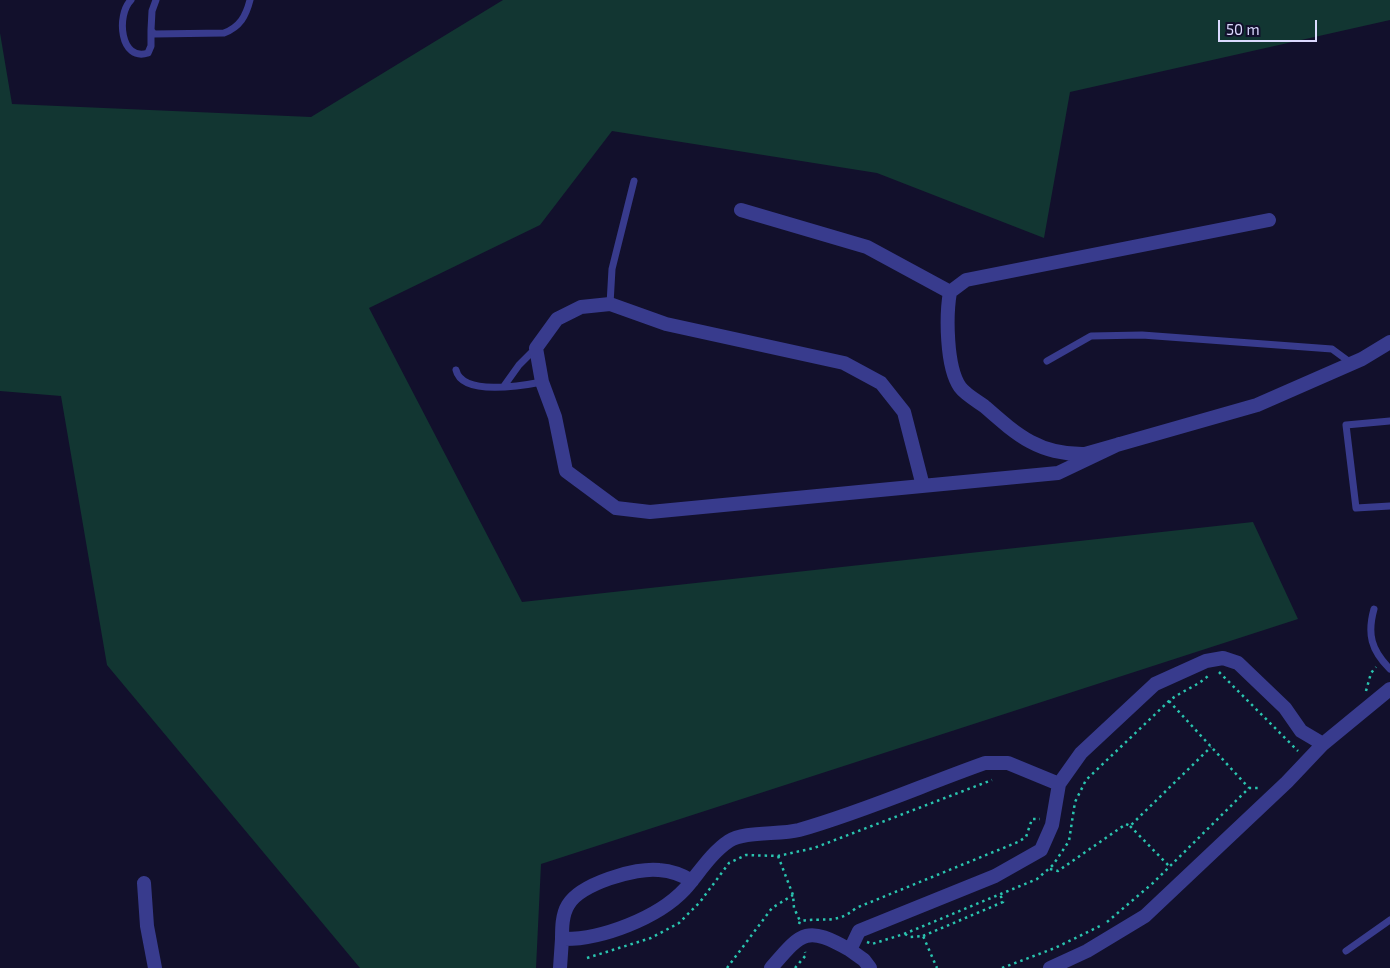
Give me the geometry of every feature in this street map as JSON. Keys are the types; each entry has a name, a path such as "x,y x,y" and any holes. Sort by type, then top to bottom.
{"street":[{"path":"741,210 867,246 950,292"},
{"path":"1269,220 966,280 950,292 948,306 950,355 960,386 1024,440 1067,454 1085,454 1257,405 1351,364 1390,342"},
{"path":"923,486 904,412 881,384 844,363 666,324 610,304 581,308 557,319 536,348 542,382 555,417 566,471 616,508 650,512 923,486 1058,473 1119,444"},
{"path":"850,950 860,931 995,876 1041,850 1052,824 1059,784 1081,753 1155,684 1206,661 1223,658 1238,664 1285,708 1301,731 1323,744"},
{"path":"1050,968 1087,951 1145,916 1287,782 1323,744 1390,689"},
{"path":"562,939 578,940 644,919 668,906 720,848 731,840 785,834 828,821 985,763 998,761 1008,763 1059,784"},
{"path":"560,968 563,919 567,906 575,896 604,881 639,870 679,873 692,881"},
{"path":"144,883 147,926 155,968"},
{"path":"771,968 788,948 805,935 818,934 850,950 864,960 870,968"}],"lane":[{"path":"131,0 123,16 123,34 126,44 132,53 140,56 148,53 151,46 152,11 156,0"},
{"path":"151,30 154,34 224,33 239,24 245,16 250,0"},
{"path":"610,304 612,270 634,181"},
{"path":"1048,361 1091,336 1142,335 1332,349 1351,364"},
{"path":"504,386 519,365 536,348"},
{"path":"456,370 457,376 464,383 475,386 504,386 542,382"},
{"path":"1390,421 1346,425 1356,508 1390,506"},
{"path":"1374,609 1369,626 1371,639 1379,658 1390,668"},
{"path":"1346,951 1390,920"}],"path":[{"path":"1360,698 1367,691 1371,673 1379,664"},
{"path":"1216,668 1299,752"},
{"path":"866,941 872,944 904,934 1037,879 1049,869 1069,841 1075,802 1086,780 1169,701 1181,691 1200,684 1211,674"},
{"path":"1169,701 1249,788"},
{"path":"1130,826 1211,747"},
{"path":"1293,758 1304,748"},
{"path":"588,958 651,938 679,923 700,902 729,863 746,855 778,856 814,848 992,780"},
{"path":"1002,968 1055,948 1104,924 1134,902 1249,788 1260,788 1267,782"},
{"path":"800,922 814,919 834,921 845,918 856,908 1018,842 1026,836 1032,819 1042,819 1043,811"},
{"path":"1049,869 1058,871 1126,824 1170,868"},
{"path":"778,856 793,895 794,908 800,922 798,929"},
{"path":"904,934 910,937 923,936 1003,902 1000,894"},
{"path":"727,968 772,908 793,895"},
{"path":"923,936 937,968"},
{"path":"795,968 806,955 805,949"}],"green space":[{"path":"503,0 1390,0 1390,20 1070,92 1044,238 877,173 612,131 540,225 369,308 522,602 1253,522 1298,619 541,864 536,968 360,968 107,665 61,396 0,391 0,33 12,104 311,117"}]}
